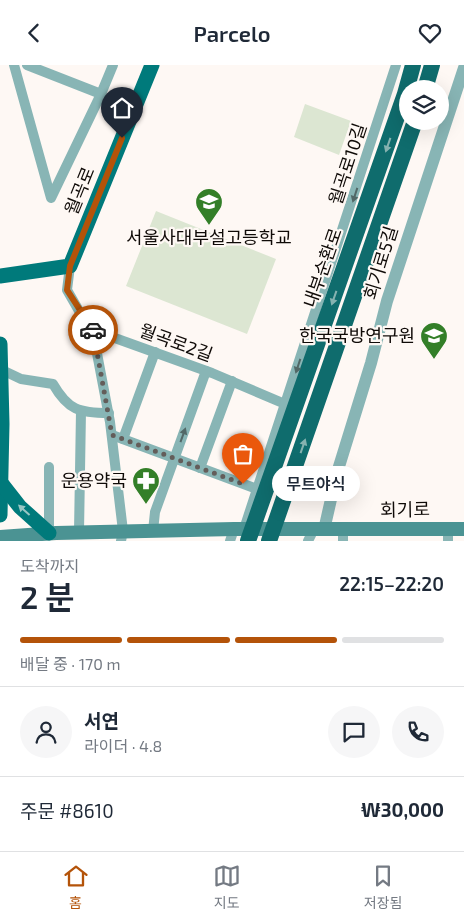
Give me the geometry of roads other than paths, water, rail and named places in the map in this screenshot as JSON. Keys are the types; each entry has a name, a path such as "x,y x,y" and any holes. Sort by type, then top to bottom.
{"highway":[{"name":"내부순환로","path":"239,535 405,94 413,65"},
{"path":"428,80 432,65"},
{"path":"269,541 412,130"}],"main road":[{"name":"월곡로","path":"70,266 152,65"},
{"path":"0,276 70,266"},
{"path":"0,344 2,484 0,515"},
{"path":"2,484 20,507 54,536"},
{"name":"회기로","path":"0,537 54,536 79,532 122,536 153,531 239,535 448,535 464,529"}],"street":[{"path":"14,65 51,198 102,94 112,65"},
{"path":"27,65 102,94"},
{"path":"103,65 106,82"},
{"name":"월곡로10길","path":"239,535 257,489 286,403 396,65"},
{"name":"회기로5길","path":"317,535 371,363 387,301 464,68"},
{"name":"월곡로2길","path":"70,266 67,290 86,323 101,333 206,371 286,403"},
{"path":"92,327 109,413 122,536"},
{"path":"123,439 155,352"},
{"path":"1,370 21,379 53,384 60,397 73,408 81,411 109,413"},
{"path":"153,531 154,514 206,371"},
{"path":"200,468 232,381"},
{"path":"79,532 81,411"},
{"path":"112,435 257,489"},
{"path":"49,467 54,536"}],"place":[{"name":"서울사대부설고등학교","path":"209,226"},
{"name":"한국국방연구원","path":"434,360"},
{"name":"무트야식","path":"243,484"},
{"name":"운용약국","path":"146,505"}]}
